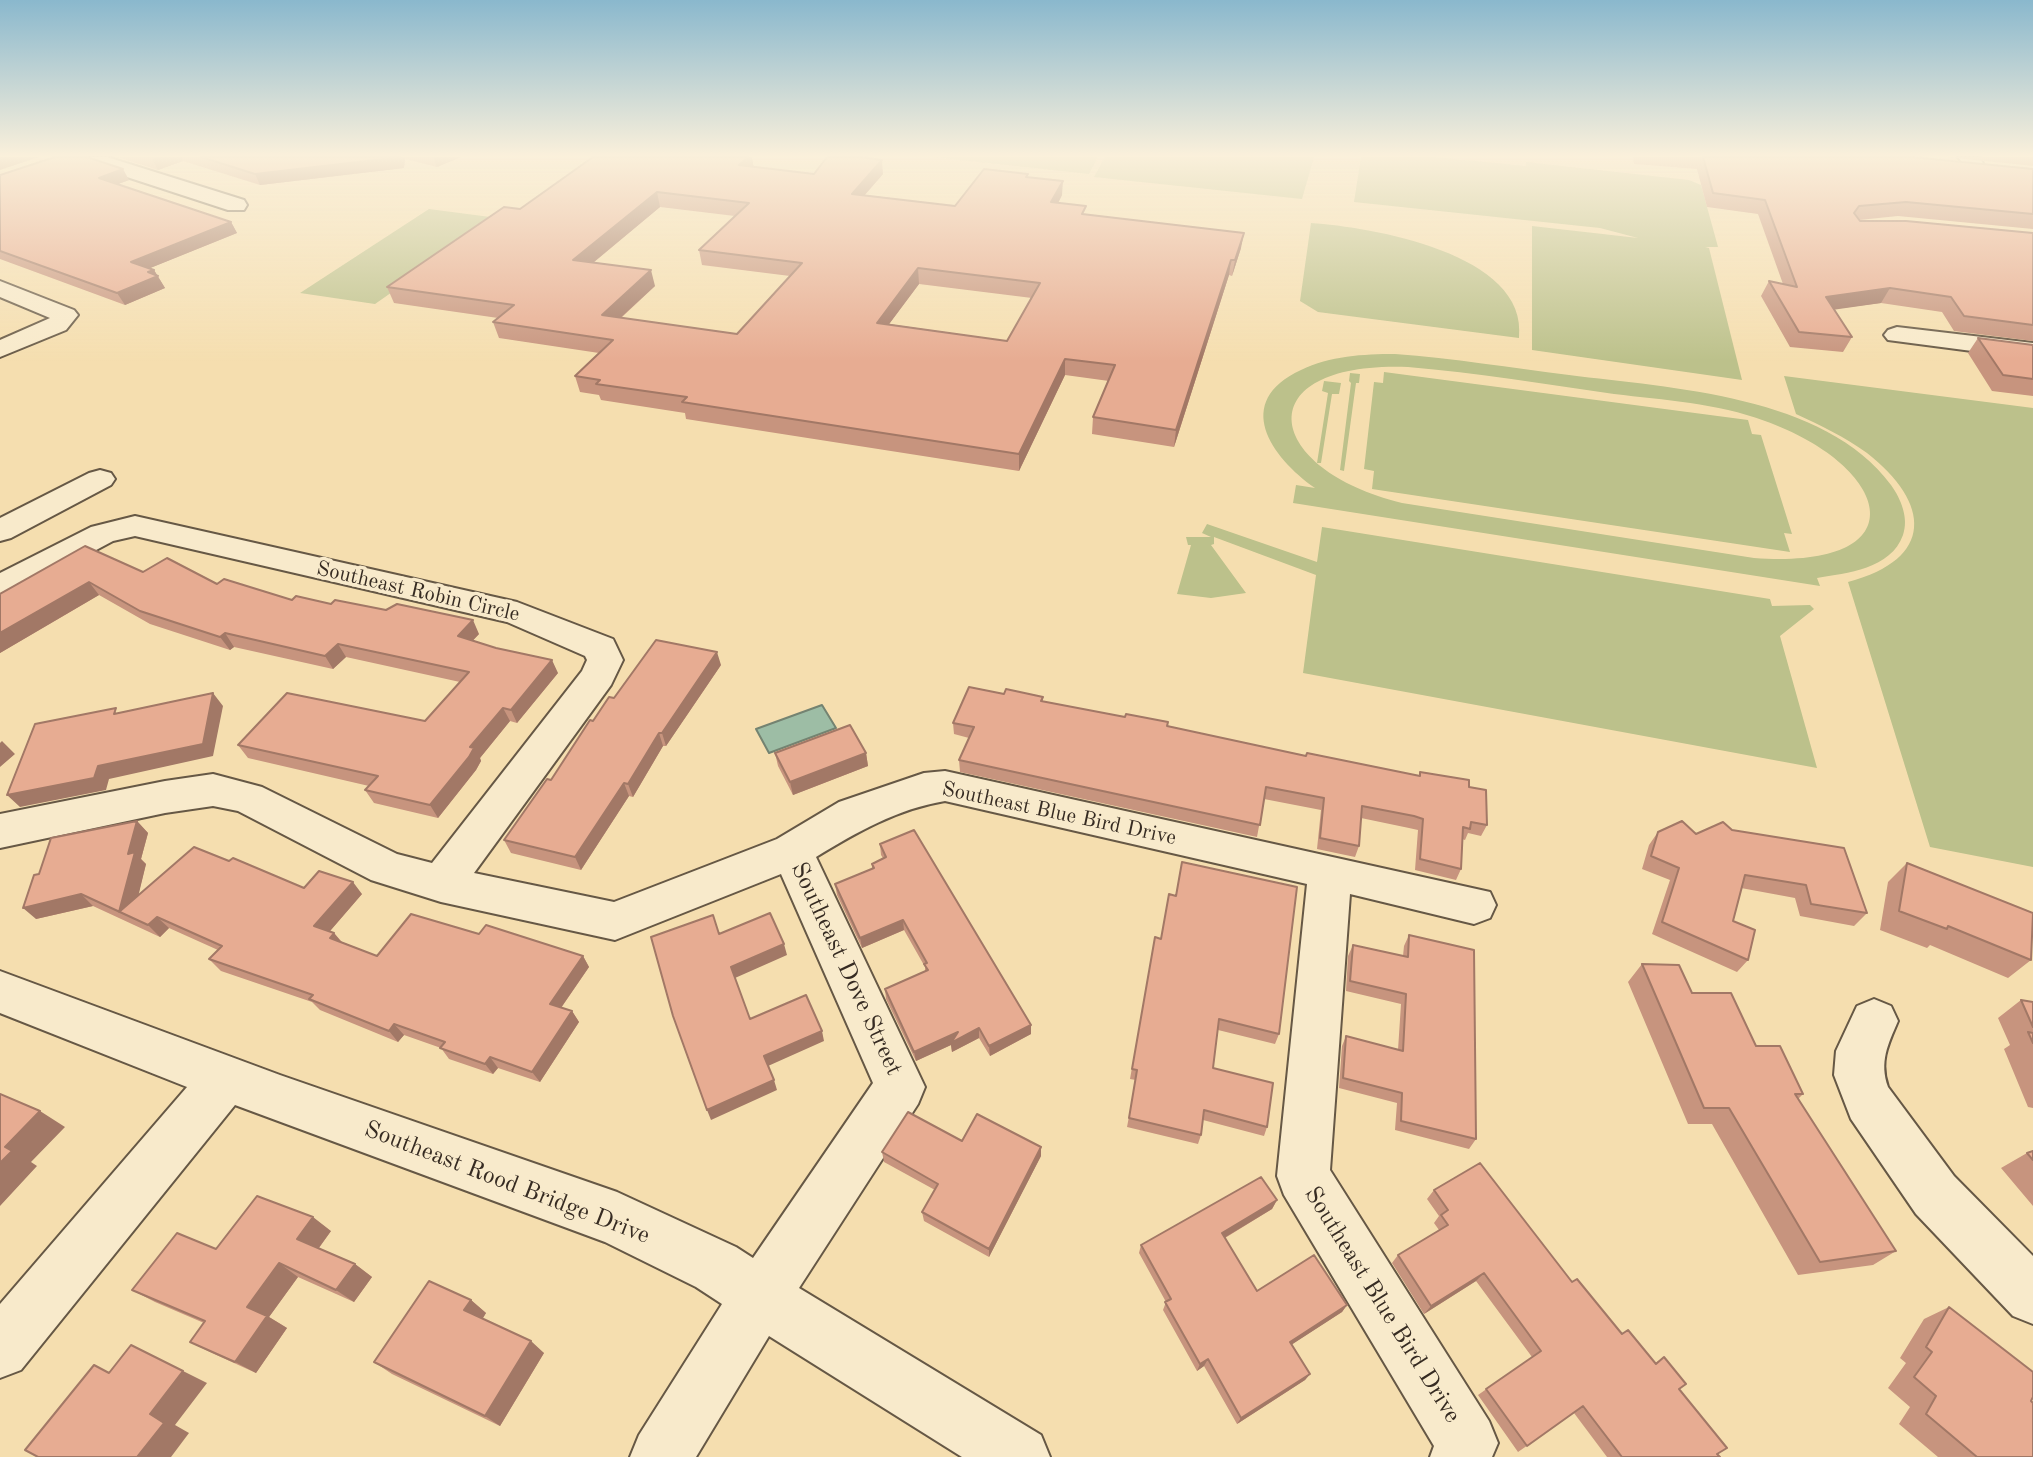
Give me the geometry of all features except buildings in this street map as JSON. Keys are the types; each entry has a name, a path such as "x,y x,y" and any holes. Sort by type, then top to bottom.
{"street":[{"path":"0,288 65,315 57,326 0,349"},
{"path":"1897,335 2033,351"},
{"path":"0,531 100,478"},
{"name":"Southeast Robin Circle","path":"0,587 102,534 135,526 517,613 600,648 605,660 598,676 442,884"},
{"name":"Southeast Blue Bird Drive","path":"0,831 164,797 213,790 248,798 386,868 442,884 615,921 792,851 854,813 924,789 945,786 1474,905"},
{"name":"Southeast Dove Street","path":"760,1297 900,1087 792,851"},
{"name":"Southeast Blue Bird Drive","path":"1330,872 1303,1176 1469,1452"},
{"name":"Southeast Rood Bridge Drive","path":"0,992 226,1078 617,1219 716,1267 1019,1457"},
{"path":"1874,1021 1860,1051 1859,1075 1869,1102 1935,1195 2033,1296"},
{"path":"0,1349 226,1078"},
{"path":"662,1457 760,1297"}],"shaded area":[{"path":"404,225 488,225 375,304 300,293"},
{"path":"1311,225 1370,231 1441,250 1473,265 1499,285 1515,309 1519,338 1318,312 1300,301"},
{"path":"1572,225 1712,225 1718,247 1705,247 1709,248 1742,380 1532,350 1532,226 1638,238 1600,228"},
{"path":"1383,354 1438,358 1653,385 1744,401 1787,414 1827,432 1862,455 1891,485 1903,509 1903,535 1889,555 1878,562 1854,571 1817,578 1820,586 1293,503 1296,485 1315,488 1285,461 1273,445 1266,429 1264,413 1268,398 1280,383 1312,365 1347,357","holes":["1408,367 1690,403 1765,421 1808,441 1841,463 1862,488 1870,511 1865,532 1844,548 1808,557 1754,558 1402,503 1355,487 1321,466 1299,443 1292,420 1298,398 1319,381 1356,370"]},
{"path":"1384,372 1748,420 1752,434 1761,435 1792,534 1784,533 1790,552 1372,489 1374,471 1364,469 1374,382 1383,383"},
{"path":"1350,373 1360,374 1359,383 1356,383 1344,471 1340,470"},
{"path":"1784,376 2033,408 2033,867 1930,847 1848,582 1876,572 1897,559 1909,544 1914,528 1912,510 1903,491 1888,472 1867,453 1796,414"},
{"path":"1324,381 1341,383 1339,394 1332,394 1321,463 1317,463 1328,393 1322,391"},
{"path":"1207,524 1317,562 1322,527 1770,599 1772,606 1810,605 1814,609 1780,636 1817,768 1303,673 1316,575 1214,537 1214,544 1211,545 1246,593 1211,598 1177,594 1191,545 1188,545 1186,537 1211,537 1202,533"},
{"path":"822,705 836,728 769,753 756,729"}]}
